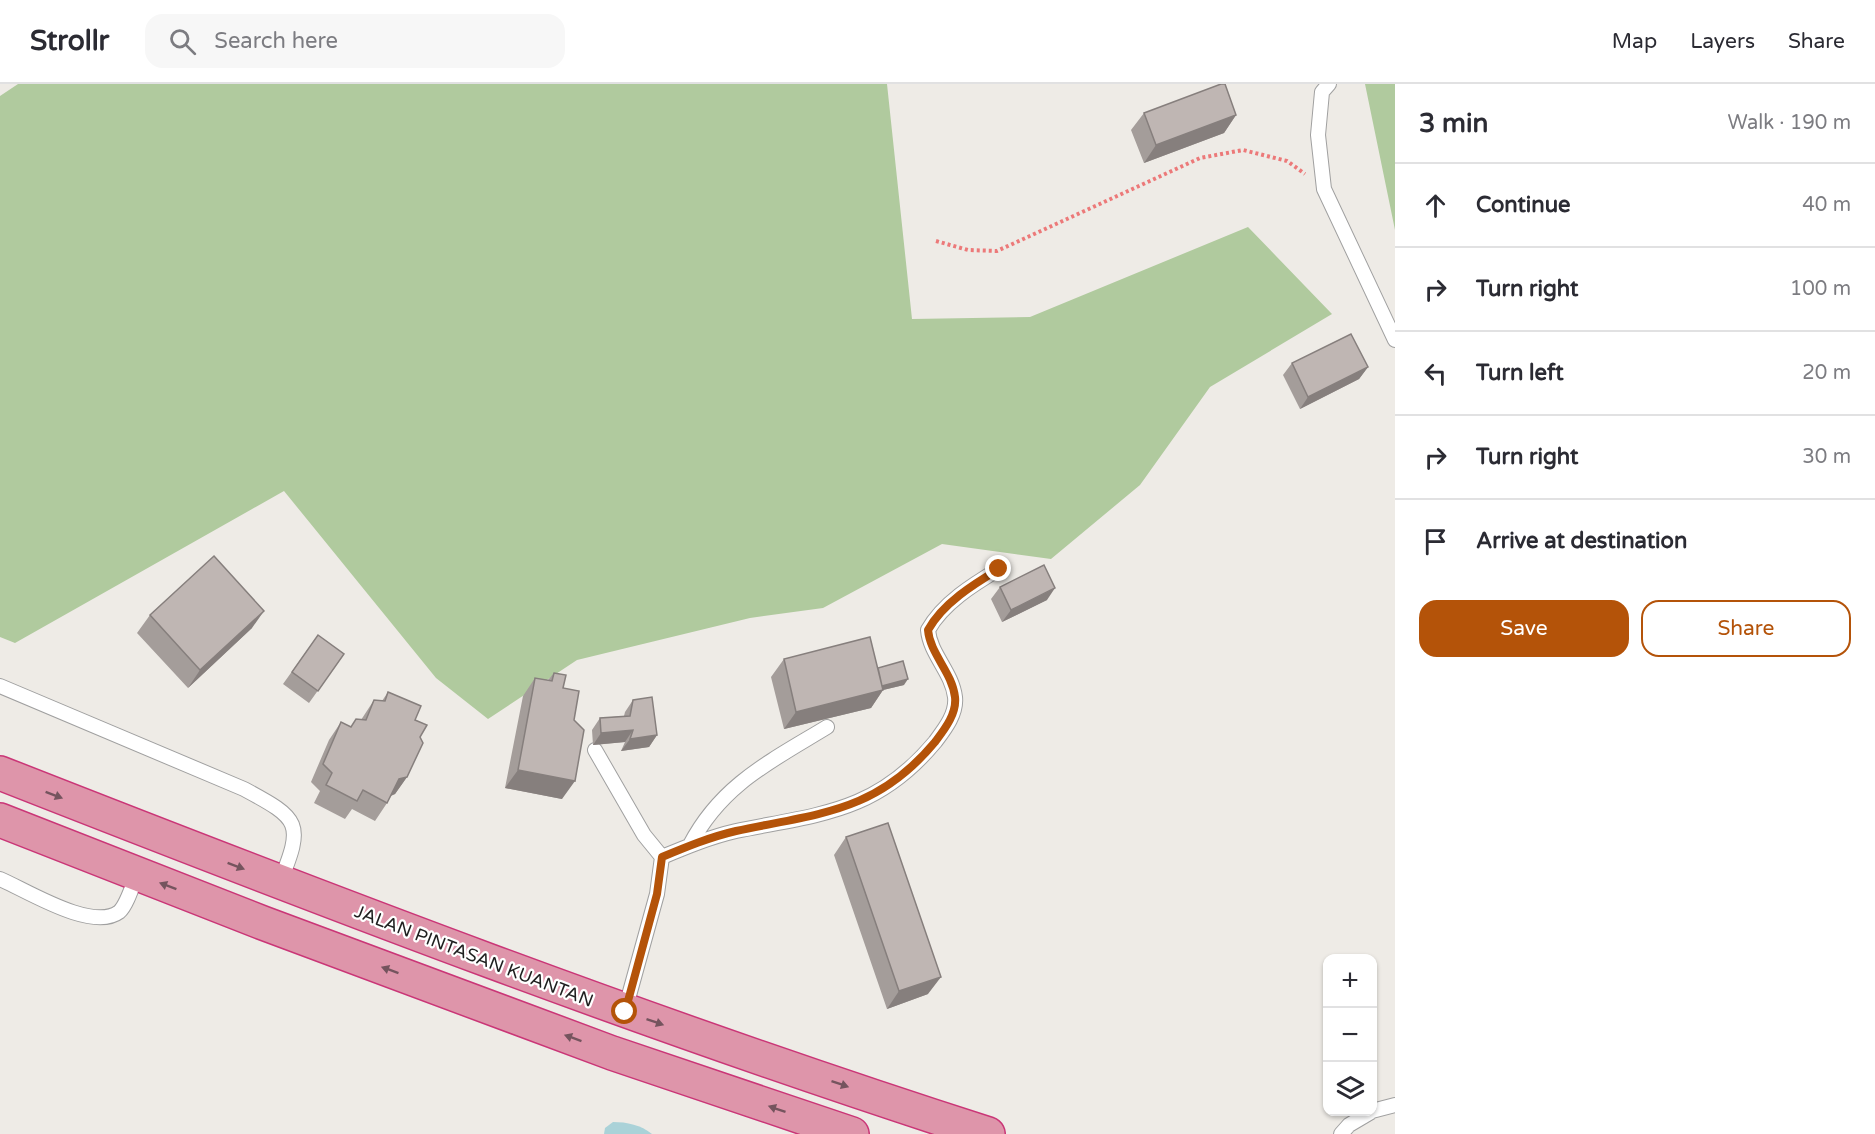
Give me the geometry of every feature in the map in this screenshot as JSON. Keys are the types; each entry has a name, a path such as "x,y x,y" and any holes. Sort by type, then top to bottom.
{"highway":[{"name":"JALAN PINTASAN KUANTAN","path":"0,773 279,883 625,1012 988,1134"},
{"path":"0,820 612,1053 852,1134"}],"lane":[{"path":"1329,84 1322,92 1318,135 1324,189 1395,340"},
{"path":"662,857 690,845 735,831 786,823 860,803 891,785 916,764 946,728 955,698 948,677 931,645 928,630 945,609 971,586 999,569"},
{"path":"0,686 244,789 288,816 295,830 295,845 279,883"},
{"path":"690,845 703,819 717,802 756,770 827,727"},
{"path":"595,750 644,835 662,857 657,894 625,1012"},
{"path":"0,879 71,912 98,917 111,916 121,910 137,874"},
{"path":"1377,1110 1395,1105"},
{"path":"1341,1134 1349,1125 1364,1116"}],"path":[{"path":"936,241 968,250 997,251 1200,158 1243,150 1287,161 1324,189"}],"green space":[{"path":"18,84 887,84 912,319 1030,317 1248,227 1332,314 1210,387 1140,485 1051,559 942,544 823,608 750,618 577,660 488,719 436,678 284,491 15,643 0,637 0,96"},
{"path":"1365,84 1395,84 1395,230"}],"water":[{"path":"613,1122 634,1125 652,1134 604,1134 605,1128"}],"building":[{"path":"1225,84 1236,115 1156,145 1144,113"},
{"path":"1351,334 1368,367 1308,397 1292,363"},
{"path":"214,556 264,611 200,670 150,615"},
{"path":"1044,565 1055,588 1011,610 1000,587"},
{"path":"318,635 344,654 318,691 292,672"},
{"path":"870,637 883,690 796,712 784,659"},
{"path":"903,661 908,679 882,686 878,668"},
{"path":"554,673 566,675 563,688 579,691 574,720 584,730 575,781 518,770 535,678 552,681"},
{"path":"388,692 421,706 415,720 427,725 420,737 423,743 407,777 399,779 387,803 363,790 357,801 326,785 332,773 323,764 341,722 351,727 356,719 366,720 374,700 385,701"},
{"path":"652,697 657,735 630,739 633,730 601,733 600,718 630,716 633,700"},
{"path":"888,823 941,977 899,991 846,837"}],"route":[{"path":"625,1012 657,894 662,857 735,831 786,823 860,803 891,785 916,764 946,728 955,698 948,677 931,645 928,630 932,622 971,586 999,569"}]}
